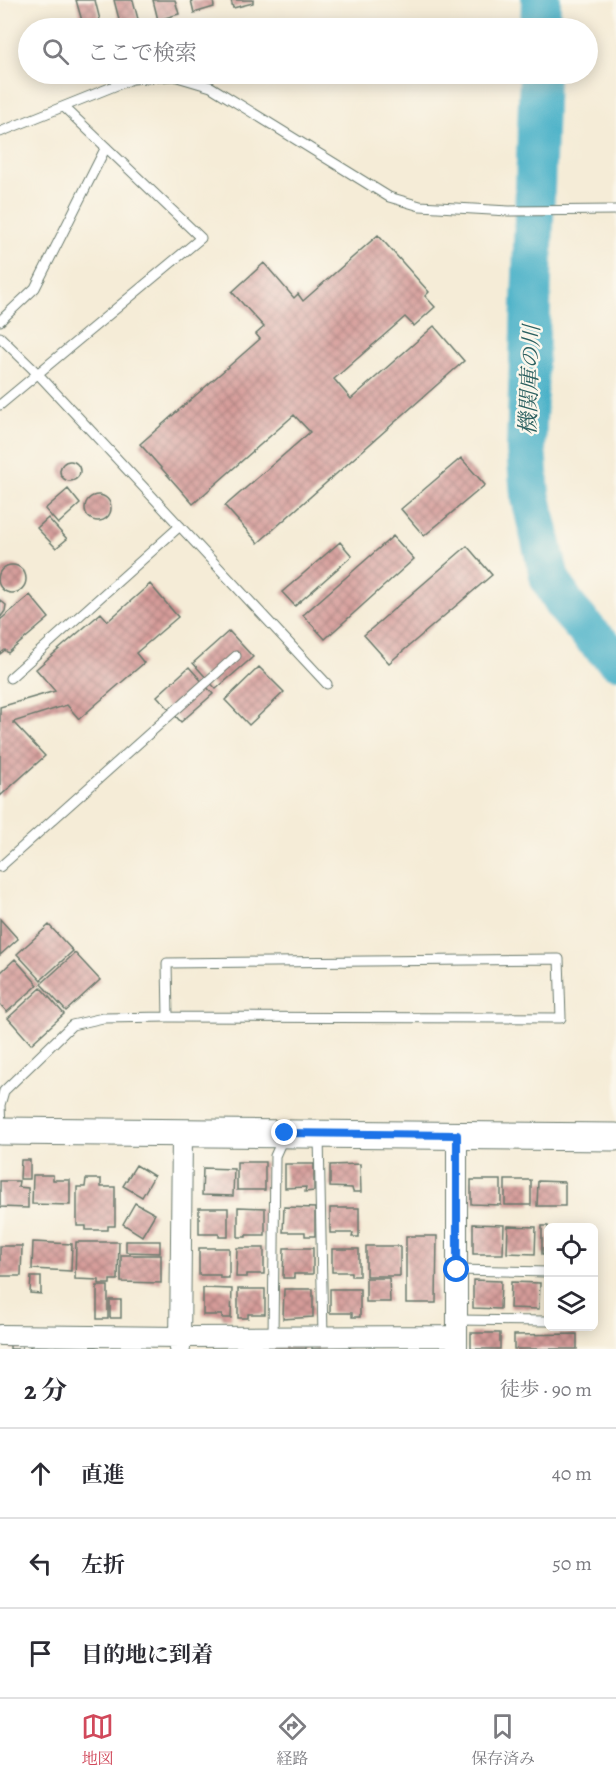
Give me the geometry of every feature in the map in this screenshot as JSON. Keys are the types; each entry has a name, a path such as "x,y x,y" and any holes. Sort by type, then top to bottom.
{"street":[{"path":"1,1131 616,1137"},
{"path":"180,1343 182,1132"},
{"path":"0,1335 180,1343 273,1337 457,1335 457,1135"}],"lane":[{"path":"0,132 122,84"},
{"path":"201,84 211,87 389,197 420,206 509,211 616,210"},
{"path":"0,405 201,238 64,107"},
{"path":"0,321 35,288 106,147"},
{"path":"0,337 38,374 327,684"},
{"path":"10,678 180,526"},
{"path":"0,867 236,656"},
{"path":"1,1131 0,1105 4,1090 72,1025 103,1018 168,1017 561,1018 560,959 167,963 168,1017"},
{"path":"273,1337 275,1156 285,1133"},
{"path":"319,1134 323,1336"},
{"path":"457,1270 544,1272"},
{"path":"457,1335 544,1322"}],"building":[{"path":"76,0 95,0 100,18 81,18"},
{"path":"114,0 133,0 138,18 119,18"},
{"path":"153,0 175,0 179,14 158,18"},
{"path":"191,0 213,0 214,7 194,13"},
{"path":"231,0 253,0 253,3 233,8"},
{"path":"378,235 429,292 425,296 435,307 414,326 405,317 334,379 351,399 434,326 464,361 258,543 225,506 310,432 294,415 193,504 140,444 260,339 256,334 264,327 232,292 264,263 294,298 298,294 303,301"},
{"path":"461,458 485,485 424,536 401,509"},
{"path":"70,461 77,464 80,471 77,478 70,481 63,478 60,471 63,464"},
{"path":"68,489 80,504 58,524 45,509"},
{"path":"98,495 107,499 111,508 107,517 98,521 89,517 85,508 89,499"},
{"path":"48,518 67,539 56,548 37,528"},
{"path":"393,536 414,559 325,639 303,615"},
{"path":"340,542 352,556 295,606 282,592"},
{"path":"467,546 492,575 389,663 364,635"},
{"path":"7,566 17,566 25,574 25,584 17,592 7,592 -1,584 -1,574"},
{"path":"150,584 178,617 136,653 144,663 79,719 67,705 13,722 45,756 0,796 0,707 55,691 36,669 101,613 108,621"},
{"path":"30,595 49,618 8,653 5,650 0,654 0,620"},
{"path":"0,600 6,605 0,618"},
{"path":"229,631 253,657 216,689 193,663"},
{"path":"189,667 213,694 181,722 157,696"},
{"path":"259,667 284,692 249,725 225,700"},
{"path":"0,919 18,939 0,955"},
{"path":"49,925 73,951 41,980 17,954"},
{"path":"75,953 100,980 66,1011 41,984"},
{"path":"15,959 38,985 7,1012 0,1004 0,973"},
{"path":"41,988 64,1014 31,1044 8,1018"},
{"path":"21,1160 30,1160 30,1179 20,1179"},
{"path":"237,1162 265,1162 265,1190 237,1190"},
{"path":"285,1164 314,1164 314,1191 305,1192 306,1187 285,1188"},
{"path":"360,1164 361,1192 353,1192 352,1188 330,1187 330,1165"},
{"path":"136,1165 154,1176 142,1197 123,1186"},
{"path":"203,1168 234,1169 233,1196 202,1195"},
{"path":"33,1175 53,1175 53,1180 70,1180 70,1205 32,1204"},
{"path":"86,1179 101,1179 101,1187 115,1187 115,1226 108,1226 108,1230 86,1230 86,1226 77,1226 77,1187 85,1187"},
{"path":"471,1180 501,1180 501,1205 471,1204"},
{"path":"505,1180 531,1180 531,1205 505,1205"},
{"path":"0,1181 19,1181 18,1187 28,1188 28,1208 0,1207"},
{"path":"538,1181 565,1182 565,1206 537,1206"},
{"path":"135,1203 155,1214 142,1236 123,1224"},
{"path":"238,1207 265,1208 265,1235 238,1237"},
{"path":"284,1207 315,1208 315,1236 305,1236 305,1232 283,1232"},
{"path":"199,1208 228,1208 228,1237 219,1237 219,1234 199,1234"},
{"path":"330,1208 359,1208 359,1237 352,1237 353,1233 330,1233"},
{"path":"473,1224 504,1225 503,1254 473,1254"},
{"path":"508,1226 536,1227 535,1254 507,1253"},
{"path":"542,1226 544,1226 544,1254 542,1254"},
{"path":"406,1236 437,1236 436,1303 406,1303"},
{"path":"126,1241 160,1241 160,1253 126,1252"},
{"path":"33,1242 72,1244 71,1271 32,1269"},
{"path":"76,1242 119,1242 118,1280 110,1280 110,1284 99,1284 99,1280 75,1279"},
{"path":"0,1246 22,1246 21,1276 0,1276"},
{"path":"366,1246 400,1246 400,1276 366,1276"},
{"path":"199,1248 229,1248 229,1278 220,1278 220,1275 199,1275"},
{"path":"237,1248 264,1248 264,1274 247,1274 247,1277 236,1277"},
{"path":"284,1248 313,1248 313,1274 294,1274 294,1278 283,1278"},
{"path":"332,1249 359,1249 359,1276 351,1276 351,1272 332,1272"},
{"path":"121,1255 161,1255 161,1283 121,1282"},
{"path":"31,1277 41,1277 41,1294 30,1293"},
{"path":"366,1278 389,1278 390,1302 366,1302"},
{"path":"473,1280 501,1281 500,1309 473,1308"},
{"path":"511,1282 540,1283 539,1309 510,1308"},
{"path":"97,1286 108,1286 108,1319 97,1319"},
{"path":"203,1288 232,1289 231,1318 222,1318 222,1315 203,1315"},
{"path":"238,1289 265,1289 265,1314 248,1314 248,1318 238,1318"},
{"path":"284,1289 313,1289 313,1317 283,1319"},
{"path":"330,1289 360,1289 360,1317 352,1317 352,1313 330,1313"},
{"path":"110,1300 121,1300 121,1318 110,1318"},
{"path":"471,1333 500,1333 500,1349 471,1349"},
{"path":"577,1334 577,1349 514,1349 514,1335"},
{"path":"267,1342 306,1342 306,1349 267,1349"},
{"path":"10,1343 22,1343 22,1349 10,1349"},
{"path":"312,1345 350,1347 350,1349 312,1349"},
{"path":"30,1346 48,1346 48,1349 30,1349"},
{"path":"56,1346 96,1347 96,1349 55,1349"}],"waterway":[{"name":"機関庫の川","path":"540,18 541,0"},
{"name":"機関庫の川","path":"539,84 526,449 530,494 550,579 568,609 616,659"}],"route":[{"path":"285,1133 457,1135 457,1270"}]}
